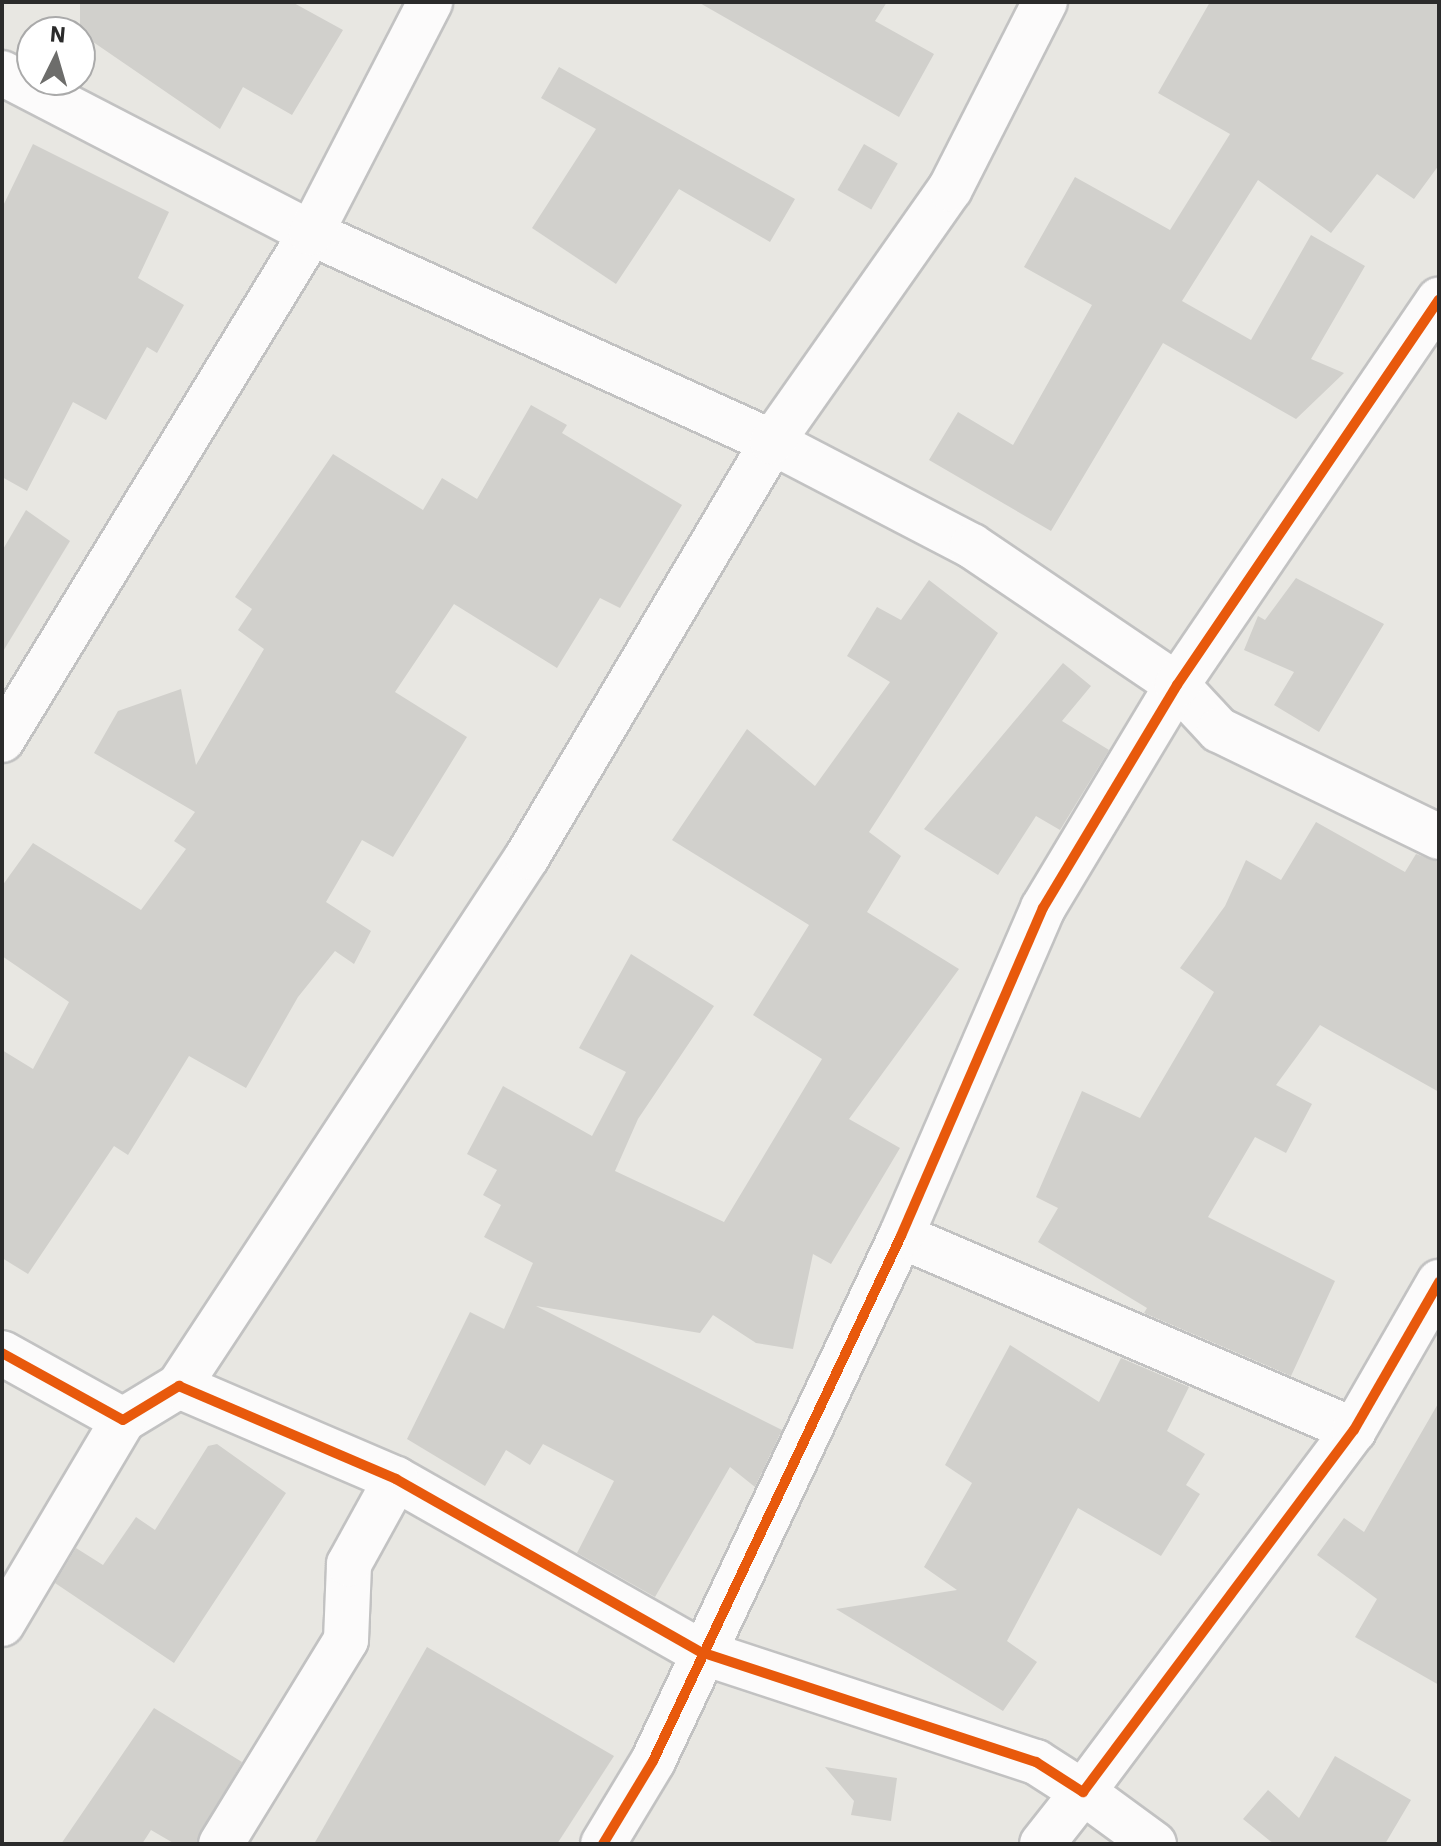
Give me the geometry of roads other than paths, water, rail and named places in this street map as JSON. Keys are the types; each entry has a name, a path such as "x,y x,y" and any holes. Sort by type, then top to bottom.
{"street":[{"path":"2,740 311,233 430,2"},
{"path":"2,1624 123,1420 179,1386 527,857 772,442 950,189 1045,2"},
{"path":"2,73 311,233 772,442 972,546 1177,685 1219,730 1439,837"},
{"path":"603,1844 653,1761 701,1652 901,1236 1043,908 1177,685 1439,300"},
{"path":"901,1236 1354,1430"},
{"path":"1042,1844 1354,1430 1439,1282"},
{"path":"2,1353 123,1420"},
{"path":"179,1386 396,1479 701,1652 1036,1762 1154,1844"},
{"path":"221,1844 346,1640 349,1564 396,1479"}]}
